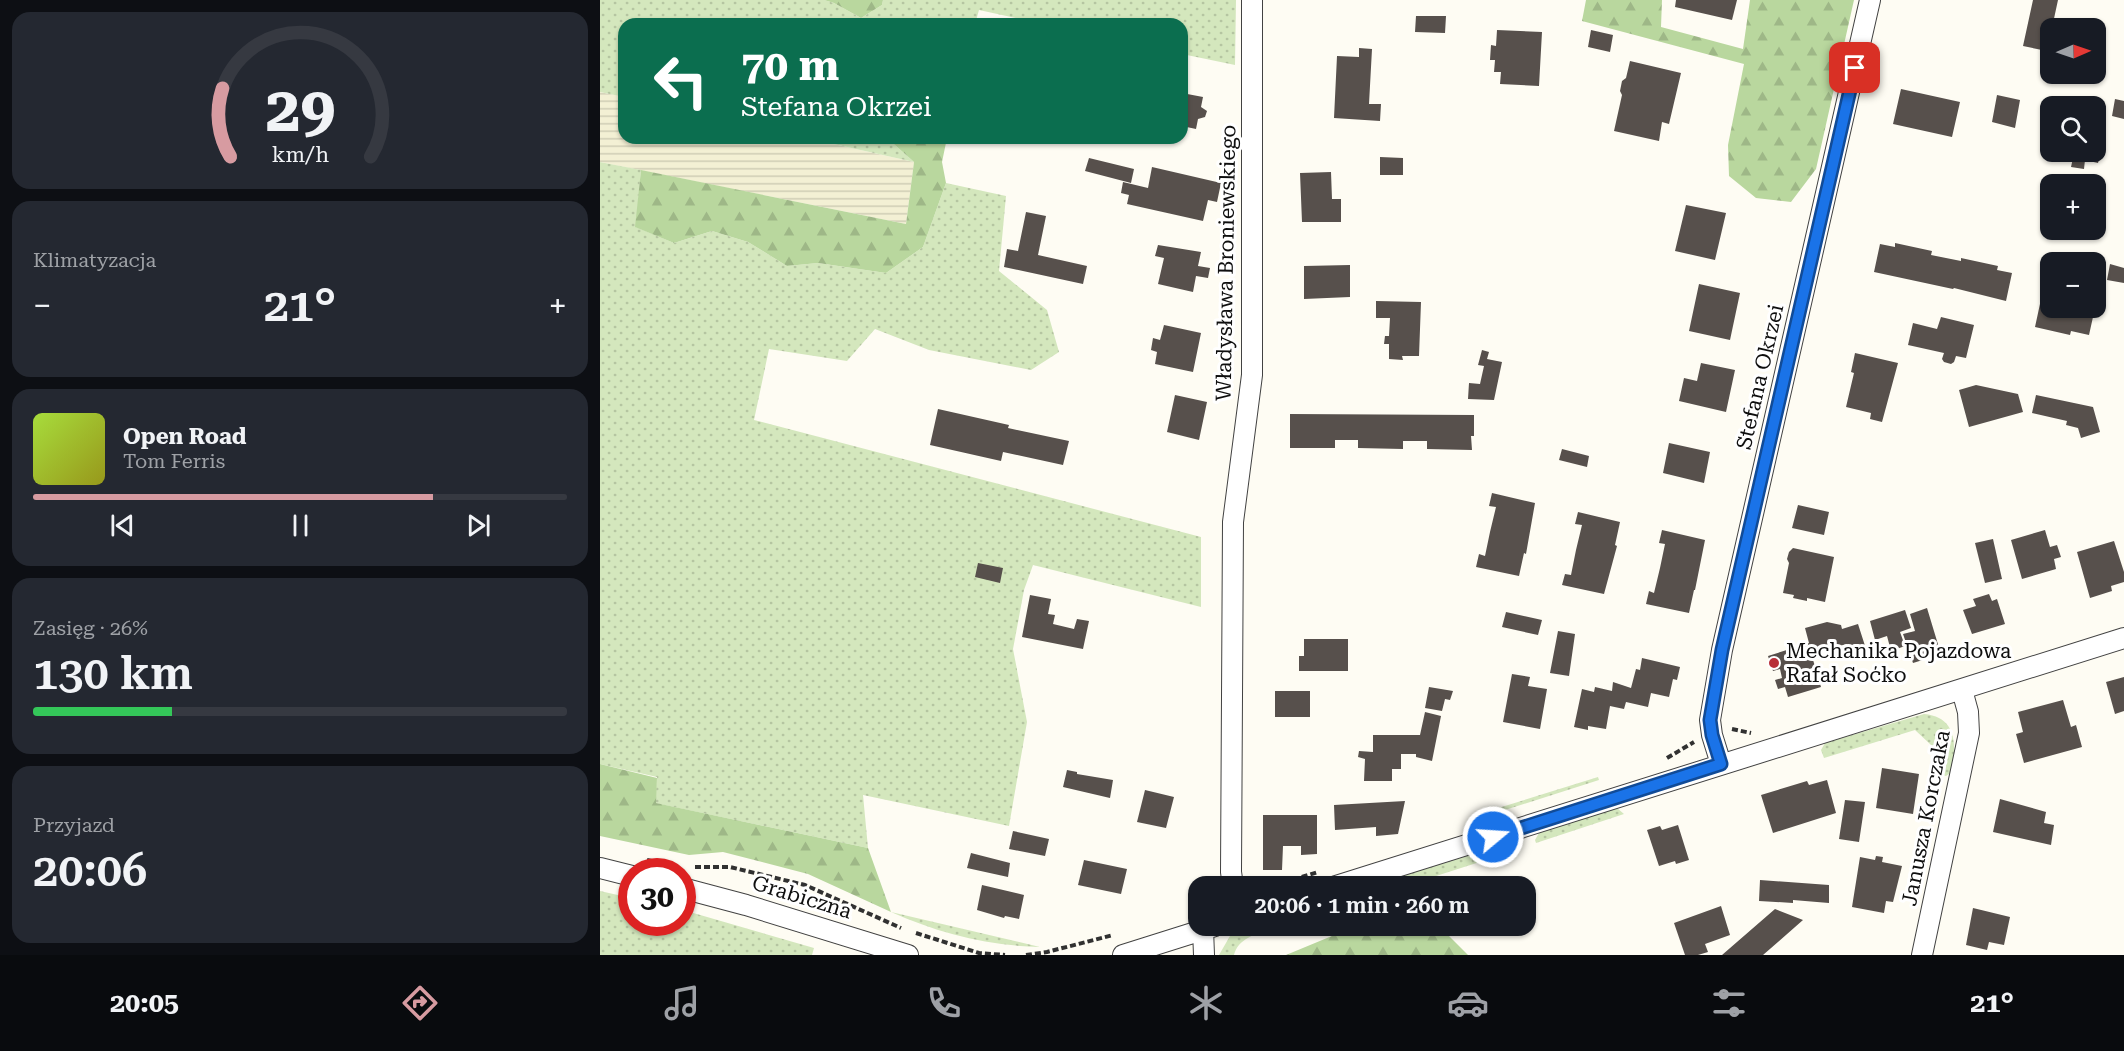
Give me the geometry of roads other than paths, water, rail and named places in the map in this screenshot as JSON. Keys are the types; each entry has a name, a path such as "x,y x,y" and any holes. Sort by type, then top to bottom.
{"street":[{"name":"Władysława Broniewskiego","path":"1232,876 1233,522 1252,375 1252,0"},
{"name":"Stefana Okrzei","path":"1721,764 1710,720 1722,650 1870,0"},
{"path":"1368,876 2124,638"},
{"name":"Janusza Korczaka","path":"1922,955 1969,734 1970,723 1962,690"},
{"path":"600,868 618,872"},
{"name":"Grabiczna","path":"696,892 908,955"},
{"path":"1123,955 1188,934"},
{"path":"1204,955 1207,936"}],"place":[{"name":"Mechanika Pojazdowa Rafał Soćko","path":"1774,663"}]}
